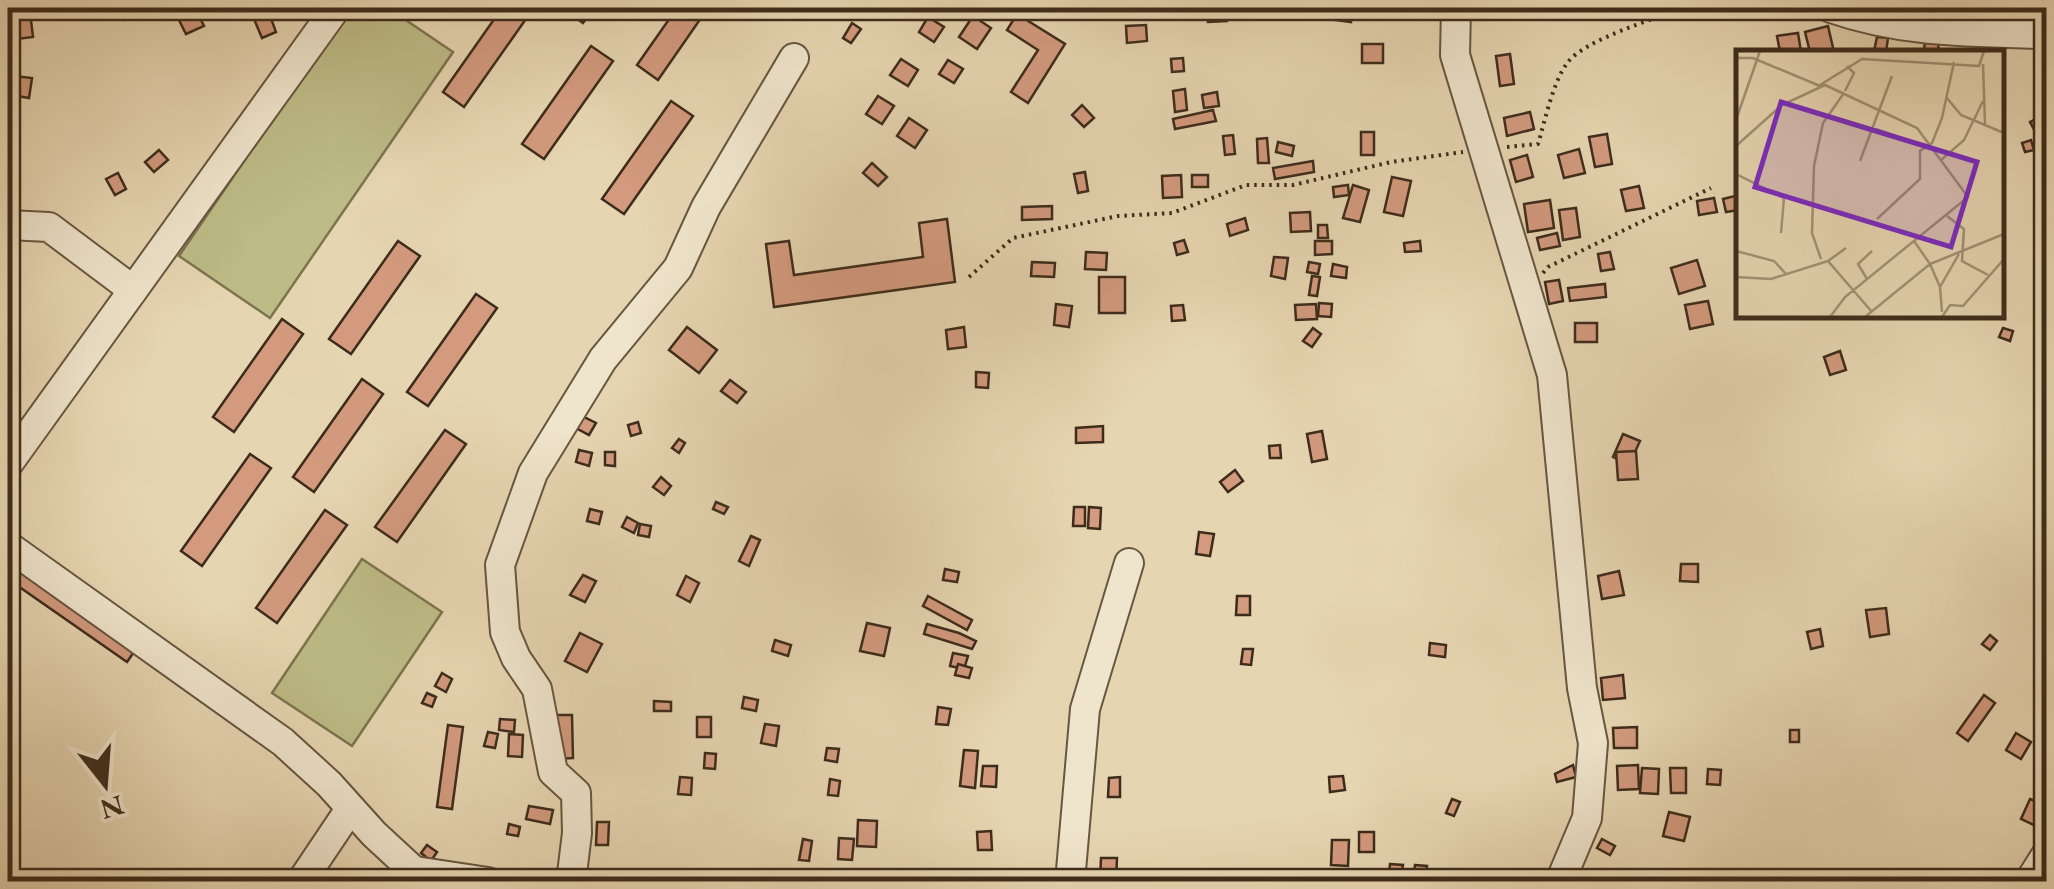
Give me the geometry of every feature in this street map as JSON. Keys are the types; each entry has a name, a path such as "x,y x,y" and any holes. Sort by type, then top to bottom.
{"street":[{"path":"8,464 336,8"},
{"path":"1456,8 1456,55 1552,375 1582,688 1593,743 1588,818 1560,882"},
{"path":"1831,8 1865,20 1933,32 2046,34"},
{"path":"571,882 577,833 576,792 553,772 537,689 505,632 500,565 533,473 603,359 678,268 706,207 794,58"},
{"path":"8,226 50,227 133,290"},
{"path":"8,546 284,742 423,876 488,882"},
{"path":"1070,882 1085,709 1129,563"},
{"path":"301,882 350,809"},
{"path":"2028,882 2046,856"}],"path":[{"path":"969,276 1013,238 1118,216 1172,213 1246,185 1292,184 1392,162 1538,144 1568,61 1598,41 1682,8"},
{"path":"1527,292 1548,267 1710,188"}],"shaded area":[{"path":"349,8 388,8 453,52 270,318 179,256"},
{"path":"362,559 442,612 352,746 272,693"}],"building":[{"path":"119,8 139,8 142,13 124,20"},
{"path":"195,8 204,26 186,34 177,16"},
{"path":"502,8 533,9 464,107 443,92"},
{"path":"562,8 594,8 583,23"},
{"path":"677,8 708,8 658,80 637,65"},
{"path":"1208,8 1228,8 1227,21 1208,22"},
{"path":"1279,8 1297,8 1298,14 1280,16"},
{"path":"1336,8 1352,8 1351,22 1335,20"},
{"path":"2014,8 2036,8 2034,18 2013,14"},
{"path":"30,12 33,37 8,40 8,15"},
{"path":"269,13 276,32 262,38 254,19"},
{"path":"1017,14 1065,44 1028,103 1011,92 1038,50 1007,30"},
{"path":"973,16 991,28 977,49 959,37"},
{"path":"928,17 944,27 934,42 919,32"},
{"path":"852,23 861,29 851,43 843,38"},
{"path":"1146,25 1147,41 1127,43 1126,26"},
{"path":"1828,26 1834,50 1810,50 1805,32"},
{"path":"1798,33 1801,50 1780,50 1777,36"},
{"path":"1877,37 1888,38 1886,50 1874,50"},
{"path":"1925,39 1939,40 1938,50 1924,50"},
{"path":"1362,44 1383,44 1383,63 1362,63"},
{"path":"591,46 613,61 544,159 522,144"},
{"path":"1510,54 1514,84 1500,86 1496,56"},
{"path":"1183,58 1184,71 1172,72 1171,59"},
{"path":"901,59 918,70 908,86 890,75"},
{"path":"948,60 963,69 954,83 939,74"},
{"path":"14,76 32,78 29,98 11,95"},
{"path":"1185,89 1187,110 1175,112 1173,91"},
{"path":"1217,92 1219,106 1204,108 1202,95"},
{"path":"878,96 894,106 882,124 866,114"},
{"path":"671,101 693,116 624,214 602,199"},
{"path":"1082,105 1094,118 1084,127 1072,115"},
{"path":"1213,110 1216,121 1175,129 1173,119"},
{"path":"1530,112 1534,129 1507,136 1504,118"},
{"path":"2046,114 2046,149 2045,150 2030,122"},
{"path":"909,118 927,130 915,148 897,136"},
{"path":"1361,132 1374,132 1374,155 1361,155"},
{"path":"1607,134 1612,164 1595,167 1589,137"},
{"path":"1233,135 1235,154 1225,155 1223,136"},
{"path":"1267,138 1269,163 1258,163 1257,139"},
{"path":"2031,140 2034,150 2025,152 2022,143"},
{"path":"1278,142 1294,146 1292,156 1276,152"},
{"path":"1579,149 1585,173 1564,178 1558,155"},
{"path":"159,150 168,160 154,172 145,162"},
{"path":"1527,155 1533,177 1516,182 1510,160"},
{"path":"1313,161 1314,172 1275,179 1273,168"},
{"path":"872,163 887,177 878,186 863,173"},
{"path":"1085,172 1088,191 1078,193 1074,174"},
{"path":"118,173 126,189 115,195 106,179"},
{"path":"1181,175 1182,197 1163,198 1162,176"},
{"path":"1192,175 1208,175 1208,187 1192,187"},
{"path":"1392,177 1411,181 1403,216 1384,212"},
{"path":"1348,185 1349,195 1334,197 1333,187"},
{"path":"1353,185 1369,190 1360,222 1343,218"},
{"path":"1639,186 1644,208 1626,211 1621,190"},
{"path":"1736,196 1736,210 1726,212 1723,199"},
{"path":"1714,198 1717,212 1699,215 1697,201"},
{"path":"1550,200 1554,228 1528,232 1524,204"},
{"path":"1052,206 1052,219 1022,220 1022,207"},
{"path":"1576,208 1580,237 1563,240 1559,210"},
{"path":"1310,212 1311,231 1291,232 1290,213"},
{"path":"1245,218 1248,230 1230,236 1227,224"},
{"path":"947,219 955,282 774,307 766,244 789,241 794,275 923,257 919,223"},
{"path":"1318,225 1327,225 1328,238 1318,238"},
{"path":"1557,233 1560,246 1540,250 1537,238"},
{"path":"1184,240 1188,252 1177,255 1174,243"},
{"path":"398,241 420,256 351,354 329,339"},
{"path":"1315,241 1332,241 1332,254 1315,255"},
{"path":"1420,241 1421,251 1405,252 1404,243"},
{"path":"1086,252 1107,253 1106,270 1085,269"},
{"path":"1610,252 1614,269 1601,271 1598,254"},
{"path":"1274,257 1288,258 1285,279 1271,276"},
{"path":"1697,260 1705,286 1679,294 1671,268"},
{"path":"1032,262 1055,263 1054,277 1031,276"},
{"path":"1309,262 1320,264 1318,274 1307,272"},
{"path":"1333,264 1347,267 1346,278 1331,276"},
{"path":"1312,276 1320,277 1317,296 1309,295"},
{"path":"1099,277 1125,277 1125,313 1099,313"},
{"path":"1559,280 1563,301 1549,304 1545,282"},
{"path":"1605,284 1606,297 1570,301 1568,288"},
{"path":"476,294 497,308 428,406 407,392"},
{"path":"1708,301 1713,324 1690,329 1685,305"},
{"path":"1319,303 1332,304 1331,317 1318,316"},
{"path":"1056,304 1072,306 1069,327 1054,325"},
{"path":"1316,304 1317,319 1296,320 1295,305"},
{"path":"1183,305 1185,320 1172,321 1171,306"},
{"path":"282,319 303,334 234,432 213,417"},
{"path":"1575,323 1597,323 1597,342 1575,342"},
{"path":"687,327 717,350 699,373 669,350"},
{"path":"964,327 966,347 948,349 946,330"},
{"path":"1313,328 1321,334 1312,347 1303,341"},
{"path":"2003,328 2013,331 2010,341 1999,337"},
{"path":"1840,351 1846,370 1830,375 1824,357"},
{"path":"976,372 989,373 988,388 976,387"},
{"path":"362,379 383,394 314,492 293,477"},
{"path":"730,380 746,392 737,403 721,391"},
{"path":"580,415 596,423 589,435 574,427"},
{"path":"638,422 641,433 631,436 628,425"},
{"path":"1103,426 1103,442 1076,443 1076,428"},
{"path":"445,430 466,444 397,542 375,527"},
{"path":"1322,431 1327,459 1312,462 1307,434"},
{"path":"1623,434 1640,441 1629,465 1613,457"},
{"path":"679,439 685,443 679,453 672,448"},
{"path":"1280,445 1281,458 1270,458 1269,446"},
{"path":"579,450 592,453 589,466 576,462"},
{"path":"1636,451 1638,479 1618,480 1616,452"},
{"path":"605,452 615,452 615,466 605,465"},
{"path":"250,454 271,468 202,566 181,551"},
{"path":"1235,470 1243,481 1228,492 1220,482"},
{"path":"661,477 671,486 664,495 653,487"},
{"path":"716,502 728,507 724,514 713,509"},
{"path":"1074,507 1085,507 1085,526 1073,526"},
{"path":"1089,507 1101,508 1100,529 1088,528"},
{"path":"590,509 602,512 599,524 587,521"},
{"path":"325,510 347,525 277,623 256,608"},
{"path":"627,517 638,523 634,533 622,527"},
{"path":"640,524 651,526 649,537 638,535"},
{"path":"1199,532 1214,534 1210,556 1196,554"},
{"path":"751,536 760,540 749,566 739,561"},
{"path":"8,560 136,649 127,662 8,579"},
{"path":"1681,564 1698,564 1698,582 1680,581"},
{"path":"945,569 959,572 957,582 943,580"},
{"path":"1619,571 1624,595 1602,599 1598,576"},
{"path":"583,575 596,581 585,602 570,595"},
{"path":"686,576 699,583 690,602 677,595"},
{"path":"928,596 972,620 967,630 923,606"},
{"path":"1237,596 1250,596 1250,615 1236,615"},
{"path":"1886,608 1889,634 1870,637 1866,610"},
{"path":"867,623 890,628 884,656 860,651"},
{"path":"927,624 976,641 972,649 924,634"},
{"path":"1820,629 1823,646 1811,649 1807,632"},
{"path":"580,633 602,644 587,672 565,661"},
{"path":"1990,635 1997,641 1990,650 1982,644"},
{"path":"775,640 791,645 788,656 772,651"},
{"path":"1430,643 1446,645 1445,657 1429,655"},
{"path":"1243,649 1253,649 1251,665 1241,664"},
{"path":"953,653 968,656 964,669 950,666"},
{"path":"958,664 972,668 969,678 955,675"},
{"path":"442,673 452,679 446,692 435,686"},
{"path":"1623,675 1625,698 1603,700 1601,678"},
{"path":"427,693 436,697 432,707 422,703"},
{"path":"1984,695 1995,703 1968,741 1957,733"},
{"path":"744,697 758,700 756,711 742,708"},
{"path":"654,701 671,702 671,711 654,711"},
{"path":"938,707 951,709 948,725 936,724"},
{"path":"554,715 572,715 573,758 555,759"},
{"path":"697,717 711,717 711,737 697,737"},
{"path":"500,719 515,720 514,732 499,730"},
{"path":"765,724 779,726 776,746 761,743"},
{"path":"448,725 463,727 452,809 437,807"},
{"path":"1637,727 1637,748 1614,748 1613,728"},
{"path":"1790,730 1799,730 1799,742 1790,742"},
{"path":"488,732 498,734 495,748 484,746"},
{"path":"2016,733 2031,742 2021,759 2006,750"},
{"path":"509,734 523,735 522,757 508,756"},
{"path":"827,748 839,749 837,762 825,760"},
{"path":"964,750 978,751 975,788 960,786"},
{"path":"705,753 716,754 715,769 704,768"},
{"path":"1573,765 1576,777 1557,782 1555,774"},
{"path":"1638,765 1639,789 1618,790 1617,766"},
{"path":"983,766 997,766 996,787 981,786"},
{"path":"1642,768 1659,769 1658,794 1640,793"},
{"path":"1670,768 1686,768 1686,793 1671,793"},
{"path":"1708,769 1721,770 1720,785 1707,784"},
{"path":"1343,776 1345,790 1330,792 1329,777"},
{"path":"680,777 692,778 691,795 678,794"},
{"path":"1120,777 1120,797 1108,797 1109,778"},
{"path":"830,779 840,781 838,796 828,795"},
{"path":"1452,799 1460,802 1454,816 1446,813"},
{"path":"2030,799 2045,805 2036,826 2021,819"},
{"path":"529,806 553,810 550,824 526,819"},
{"path":"1669,812 1690,817 1684,841 1663,836"},
{"path":"858,820 877,821 876,847 857,846"},
{"path":"597,822 609,822 608,845 596,845"},
{"path":"509,824 520,827 518,836 507,834"},
{"path":"991,831 992,850 978,850 977,832"},
{"path":"1359,832 1374,832 1374,852 1359,852"},
{"path":"839,838 854,839 852,860 838,859"},
{"path":"803,839 812,841 809,861 799,860"},
{"path":"1602,839 1615,846 1610,855 1597,848"},
{"path":"1332,840 1349,840 1348,866 1331,865"},
{"path":"427,845 437,852 431,861 421,853"},
{"path":"1101,858 1117,858 1116,882 1100,882"},
{"path":"1390,864 1403,865 1400,882 1388,882"},
{"path":"1415,865 1427,866 1424,882 1412,882"},
{"path":"360,873 374,875 373,882 358,882"}]}
